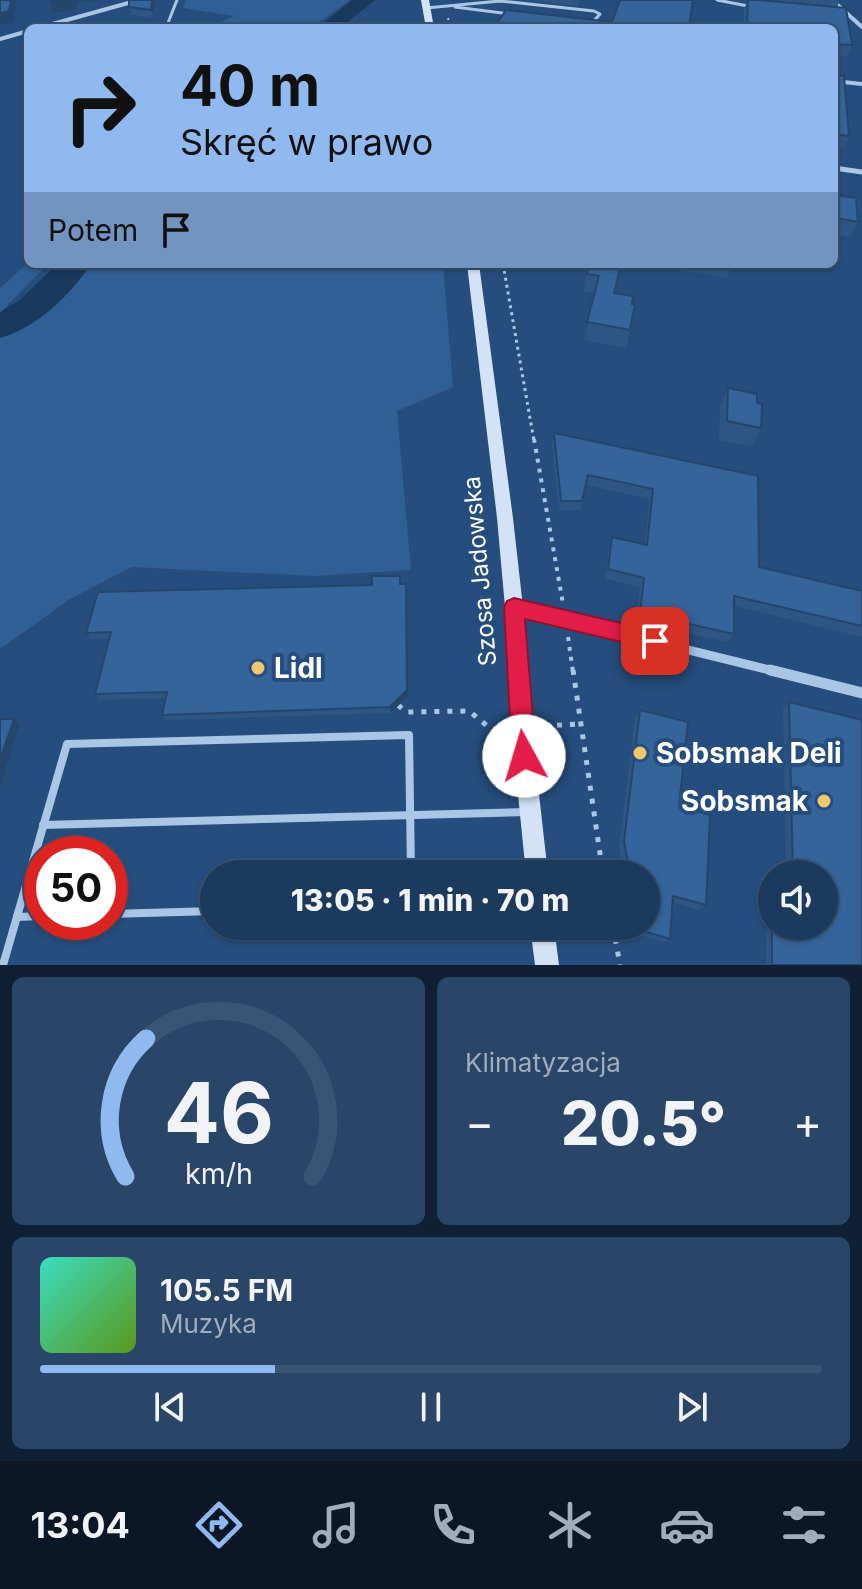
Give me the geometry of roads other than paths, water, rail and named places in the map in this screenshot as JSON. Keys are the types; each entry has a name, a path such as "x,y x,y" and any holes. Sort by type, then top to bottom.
{"main road":[{"path":"426,4 429,24"},
{"name":"Szosa Jadowska","path":"473,268 514,607 519,705 535,860"},
{"path":"544,940 547,965"}],"street":[{"path":"52,24 139,0"},
{"path":"832,0 862,27"},
{"path":"0,39 24,32"},
{"path":"838,81 862,84"},
{"path":"838,169 862,172"},
{"path":"514,607 862,693"}],"lane":[{"path":"168,24 177,0"},
{"path":"717,0 758,8"},
{"path":"455,7 500,1 600,14 597,21 591,23"},
{"path":"426,4 515,14"},
{"path":"835,15 850,16"},
{"path":"3,965 67,744 409,735 411,860"},
{"path":"43,825 530,812"},
{"path":"128,913 200,911"},
{"path":"17,917 24,917"}],"waterway":[{"path":"332,24 365,0"},
{"path":"0,327 32,308 71,268"}],"place":[{"name":"Lidl","path":"258,668"},
{"name":"Sobsmak Deli","path":"640,753"},
{"name":"Sobsmak","path":"824,801"}]}
